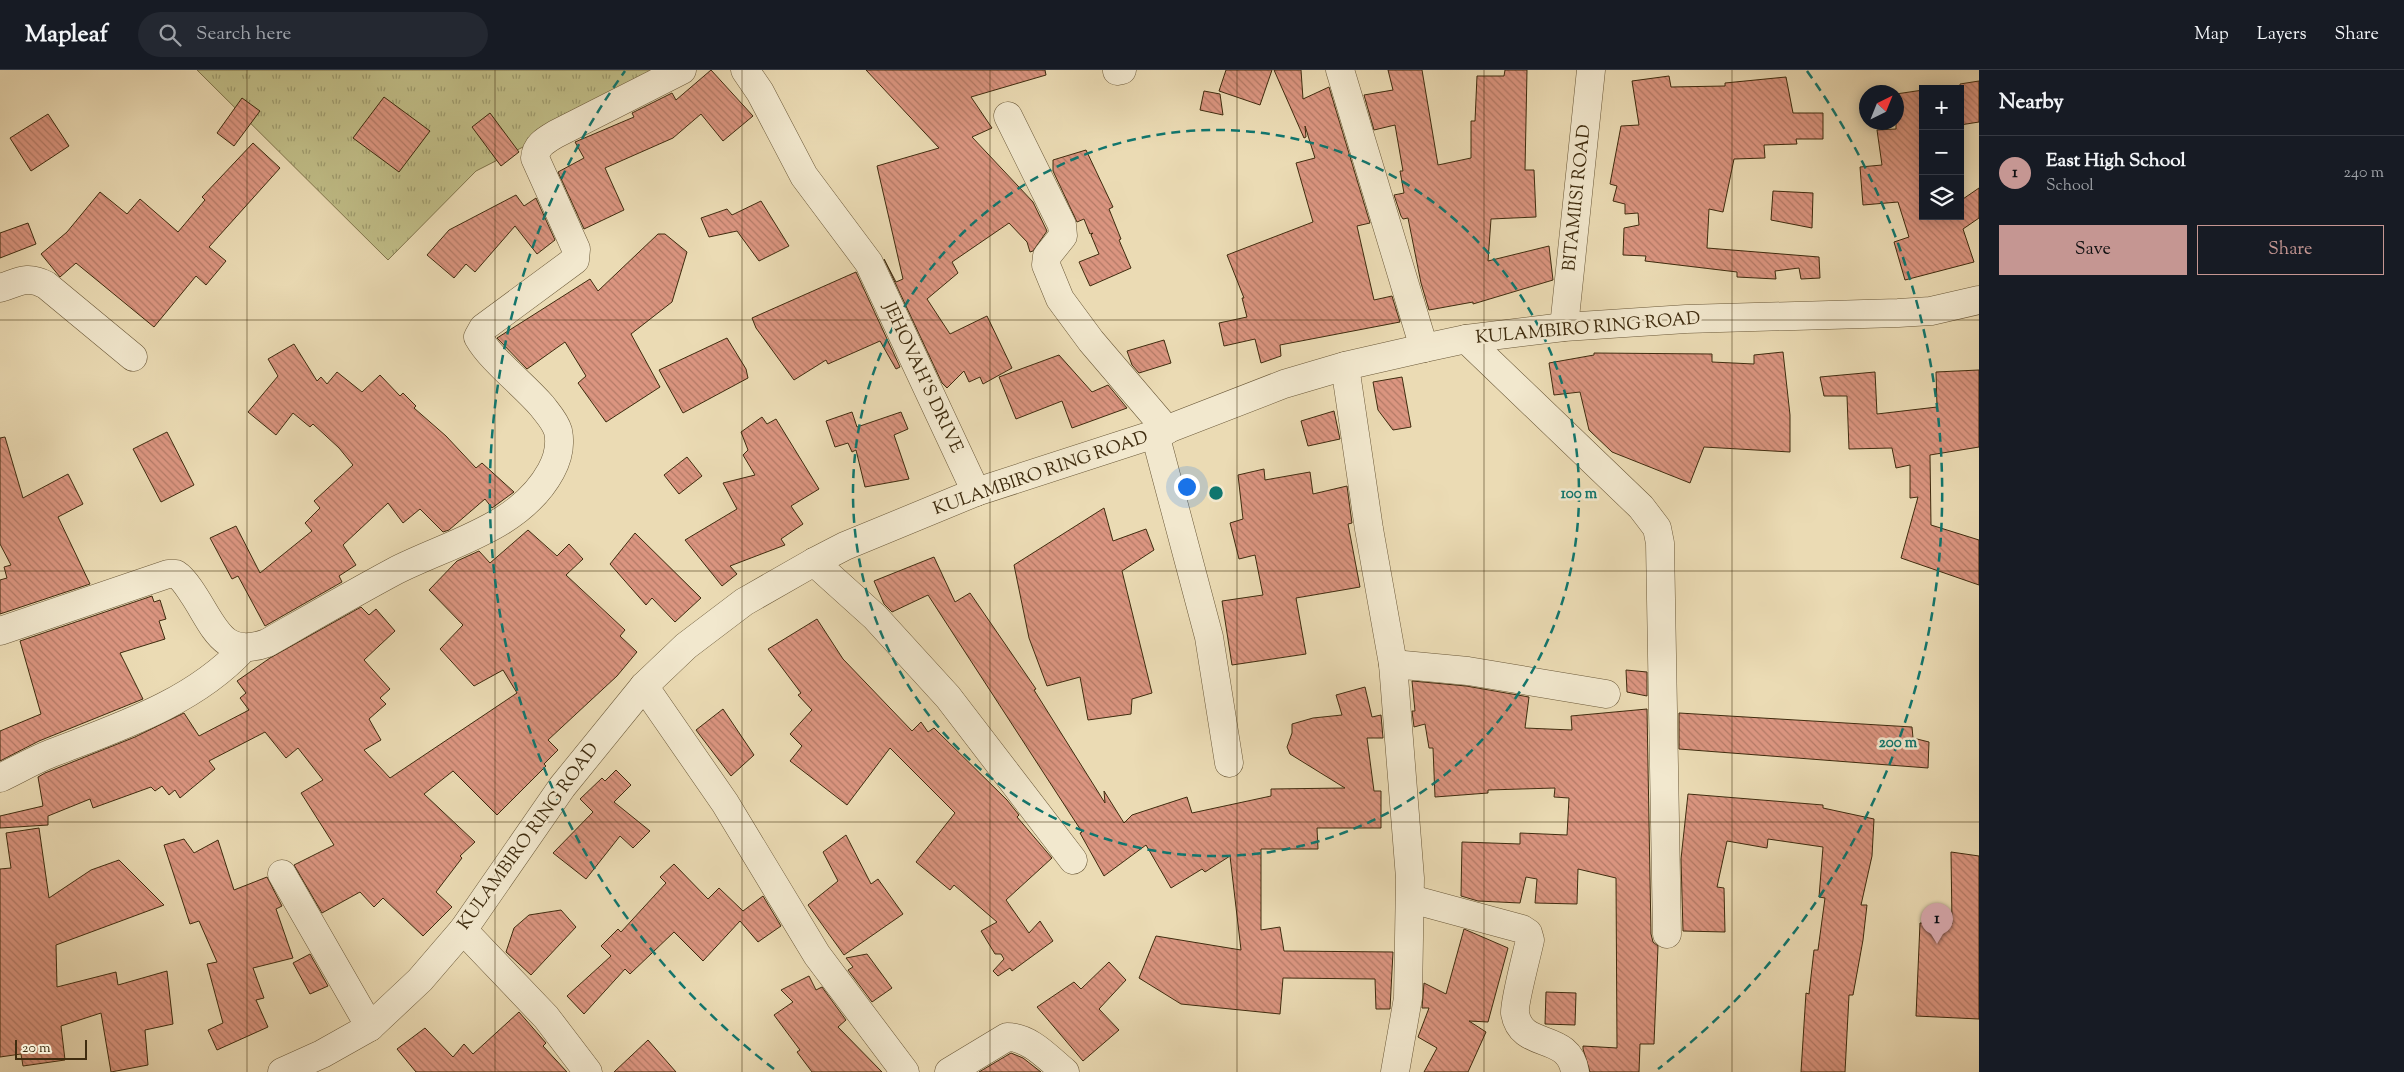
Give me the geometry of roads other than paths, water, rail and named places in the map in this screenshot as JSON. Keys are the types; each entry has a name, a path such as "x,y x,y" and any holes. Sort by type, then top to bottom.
{"street":[{"path":"0,778 50,754 110,732 200,686 225,668 243,649 266,643 395,572 506,519 524,506 544,483 557,459 560,440 557,428 553,420 524,386 484,348 478,337 484,328 575,260 576,249 535,158 535,151 556,134 682,70"},
{"name":"JEHOVAH'S DRIVE","path":"746,70 760,92 804,176 869,263 976,492"},
{"path":"1340,70 1424,348"},
{"name":"BITAMIISI ROAD","path":"1564,327 1591,70"},
{"path":"1008,116 1062,225 1063,236 1047,256 1046,265 1060,299 1161,432 1209,638 1229,763"},
{"path":"0,288 24,280 35,279 46,285 133,357"},
{"name":"KULAMBIRO RING ROAD","path":"282,1072 322,1054 370,1027 420,980 463,930 562,787 644,686 686,646 744,602 845,546 976,492 1161,432 1284,384 1345,366 1424,348 1466,339 1564,327 1686,320 1931,311 1979,300"},
{"path":"1466,339 1641,507 1657,528 1660,544 1668,934"},
{"path":"1345,366 1369,529 1393,664 1411,899 1408,998 1395,1072"},
{"path":"814,562 875,617 948,697 1073,860"},
{"path":"0,631 168,574 176,574 187,585 225,641 243,649"},
{"path":"1393,664 1468,671 1606,694"},
{"path":"644,686 725,803 817,954 906,1072"},
{"path":"282,874 370,1027"},
{"path":"1411,899 1522,928 1528,933 1530,940 1515,1012 1520,1026 1530,1036 1562,1048 1570,1055 1575,1072"},
{"path":"463,930 546,1017 588,1072"},
{"path":"949,1072 1007,1037 1017,1037 1026,1040 1065,1072"}],"place":[{"name":"East High School","path":"1937,944"}]}
